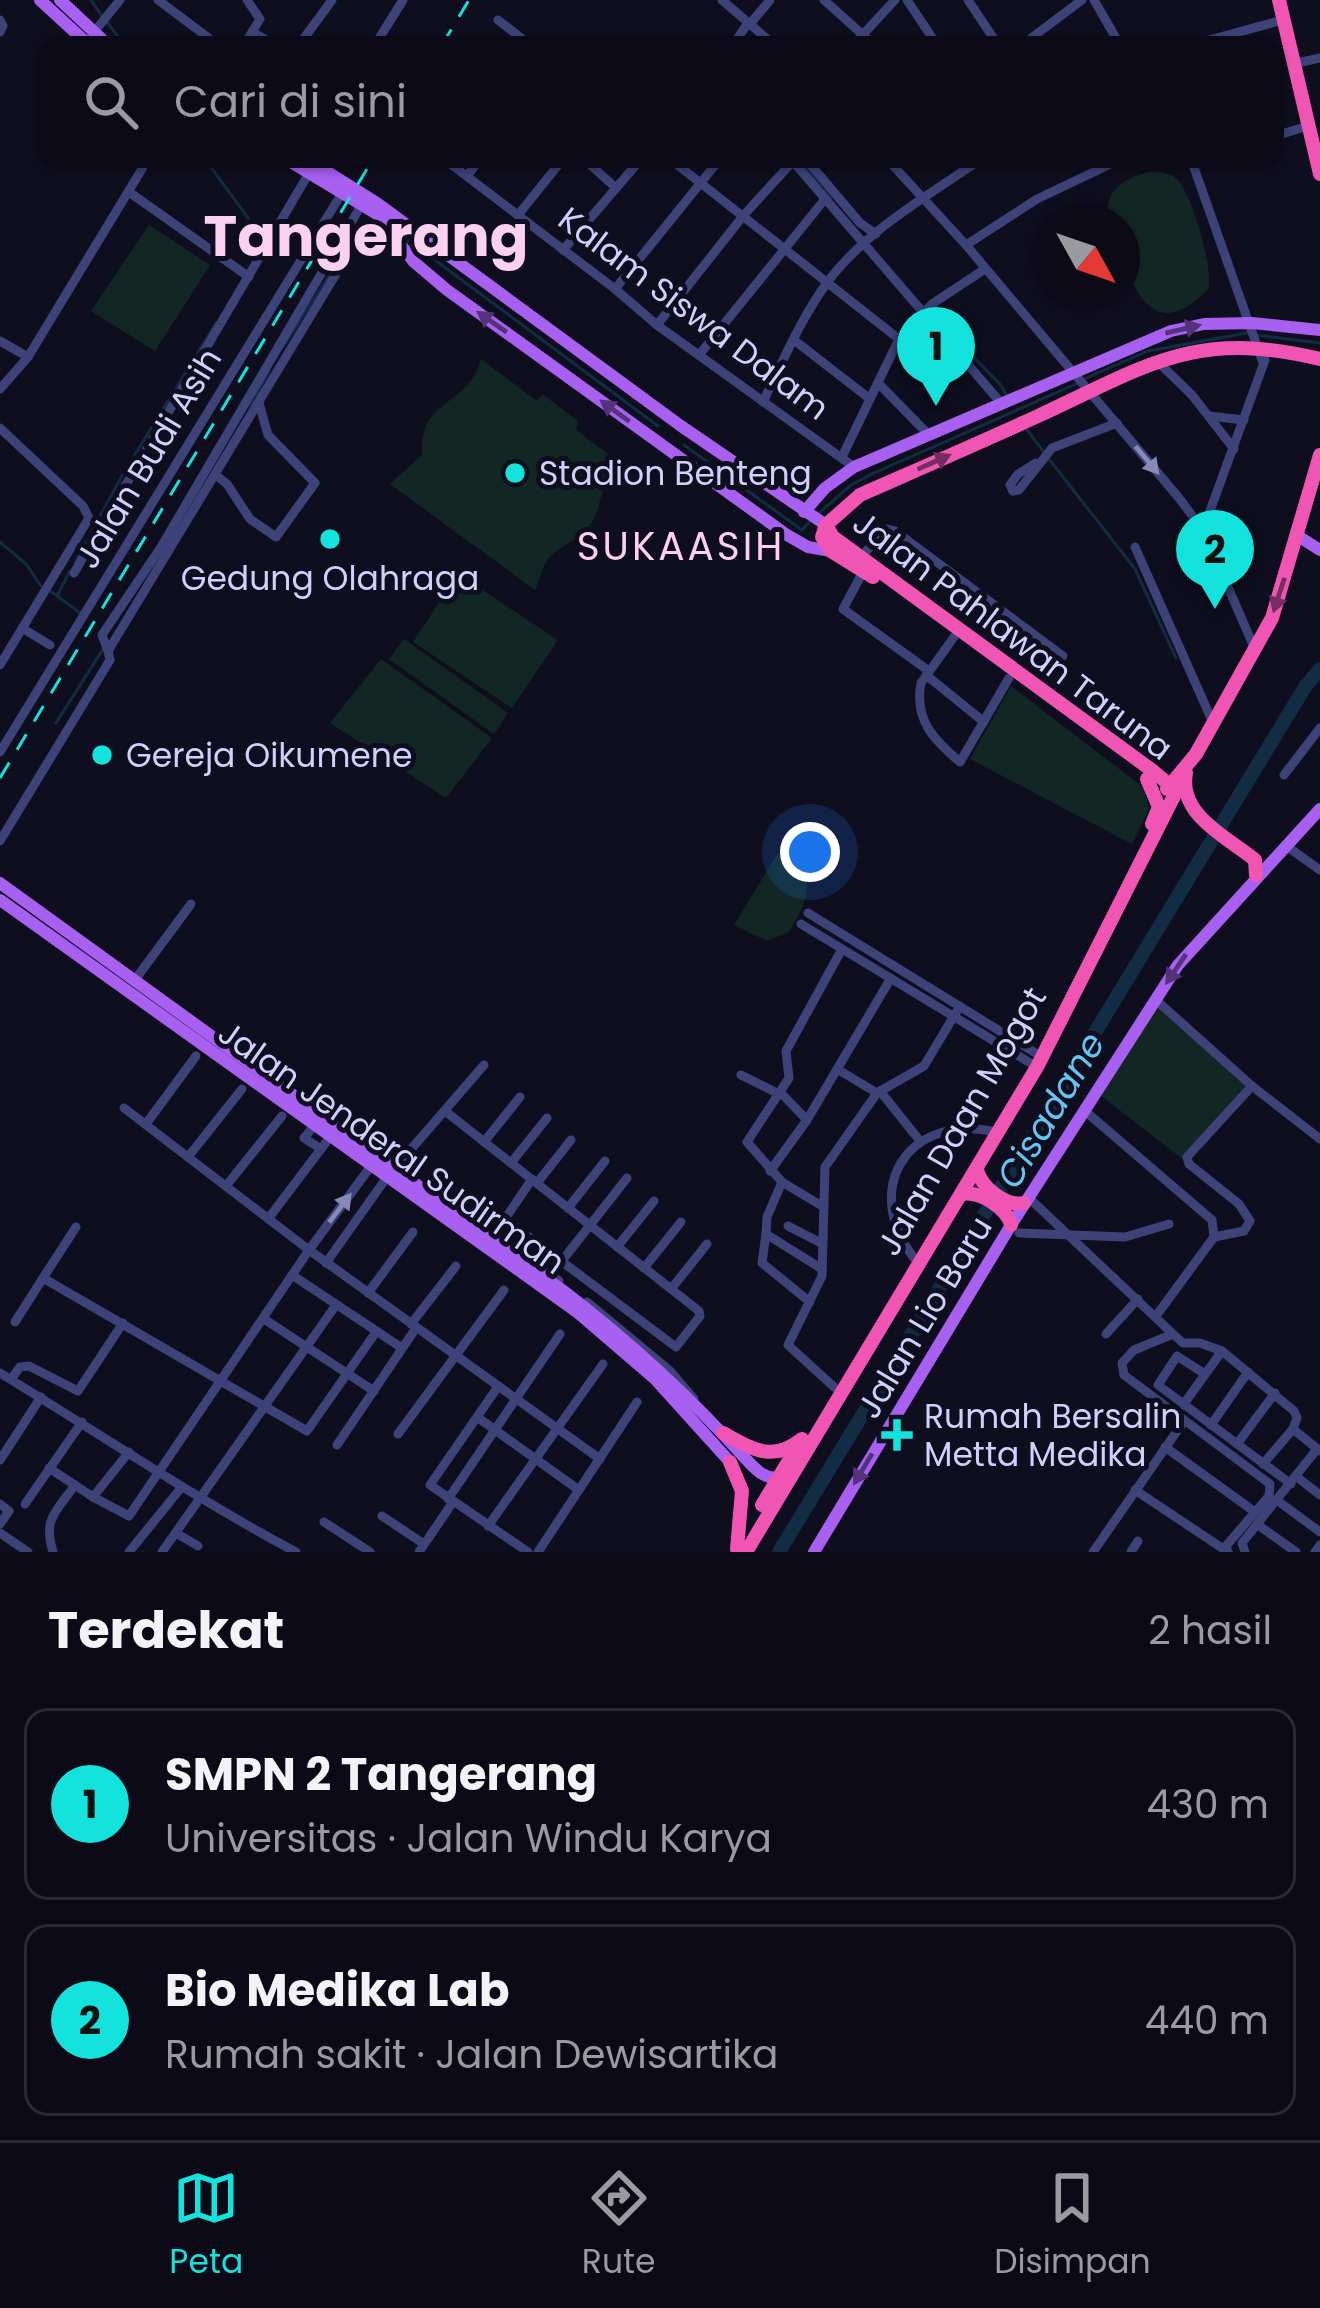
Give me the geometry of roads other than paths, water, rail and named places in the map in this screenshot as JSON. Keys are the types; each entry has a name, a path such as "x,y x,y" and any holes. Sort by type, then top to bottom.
{"highway":[{"path":"1279,0 1320,174"},
{"path":"831,551 814,519 1156,361 1184,353 1262,346 1320,359"},
{"name":"Jalan Daan Mogot","path":"739,1551 802,1439 975,1191 976,1170 1165,818 1169,792 1214,725 1272,618 1320,454"},
{"name":"Jalan Pahlawan Taruna","path":"814,519 954,637 1150,775"},
{"name":"Jalan Pahlawan Taruna","path":"831,551 863,564 1169,792"},
{"path":"1150,775 1196,754"},
{"path":"1187,768 1184,789 1197,814 1257,863 1254,878"},
{"name":"Jalan Daan Mogot","path":"739,1551 794,1469 914,1258 1036,1060 1158,812 1150,775"},
{"path":"1165,818 1179,811 1197,814"},
{"path":"975,1191 1017,1213"},
{"path":"723,1433 768,1454 783,1452 802,1439"},
{"path":"730,1462 742,1491 739,1551"}],"main road":[{"path":"40,0 93,35"},
{"path":"60,0 93,35"},
{"name":"Jalan Pahlawan Taruna","path":"310,168 378,216 419,268 540,351 666,449 788,535 808,547 831,551"},
{"name":"Jalan Pahlawan Taruna","path":"312,168 377,203 552,334 814,519"},
{"path":"449,288 464,269"},
{"path":"814,519 825,488 848,462 928,434 1171,331 1252,324 1320,330"},
{"path":"540,351 552,334"},
{"path":"666,449 681,426"},
{"path":"1298,536 1320,550"},
{"name":"Jalan Lio Baru","path":"814,1552 1017,1213 1187,952 1320,809"},
{"name":"Jalan Jenderal Sudirman","path":"0,883 618,1343 730,1462"},
{"name":"Jalan Jenderal Sudirman","path":"0,900 314,1126 325,1143 435,1197 614,1330 699,1407 759,1472 777,1479"},
{"name":"Jalan Daan Mogot","path":"777,1479 794,1469"}],"street":[{"path":"93,35 120,0"},
{"path":"158,0 206,36"},
{"path":"247,0 260,16 252,36"},
{"path":"381,36 403,0"},
{"path":"722,0 763,36"},
{"path":"740,36 770,0"},
{"path":"824,0 866,36"},
{"path":"862,36 895,0"},
{"path":"907,0 931,36"},
{"path":"968,0 992,36"},
{"path":"1034,36 1082,0"},
{"path":"1094,0 1115,36"},
{"path":"305,36 327,2"},
{"path":"0,20 0,32"},
{"path":"498,20 518,36"},
{"path":"1224,36 1283,20"},
{"path":"254,33 259,36"},
{"path":"1293,64 1320,58"},
{"path":"1284,133 1308,126"},
{"path":"0,389 28,357 143,168"},
{"path":"74,573 307,168"},
{"name":"Kalam Siswa Dalam","path":"456,168 657,325 848,462"},
{"path":"467,176 473,168"},
{"path":"518,215 556,168"},
{"path":"594,168 616,188"},
{"path":"563,250 633,168"},
{"path":"682,168 898,339"},
{"path":"615,289 712,168"},
{"path":"657,325 786,168"},
{"path":"799,168 825,200 869,239 1006,401"},
{"path":"814,168 869,239"},
{"path":"896,168 1075,373 1203,530 1256,652"},
{"path":"763,402 827,282 869,239 968,168"},
{"path":"966,245 1037,199 1102,168"},
{"path":"1199,168 1262,346 1263,363 1203,530"},
{"path":"129,192 247,276"},
{"name":"Jalan Budi Asih","path":"0,752 341,193"},
{"path":"699,356 825,200"},
{"path":"0,841 110,660 105,646 264,382 303,304 362,205"},
{"path":"349,223 378,216"},
{"path":"848,462 898,339 926,309 986,268"},
{"path":"162,555 217,476 259,403 264,382 336,274"},
{"path":"303,304 308,321"},
{"path":"0,340 28,357"},
{"path":"794,340 870,399"},
{"path":"1176,376 1184,353"},
{"path":"1156,361 1176,376 1234,449"},
{"path":"878,383 928,434"},
{"path":"217,476 250,518 276,537 315,483 268,435 259,403"},
{"path":"1209,416 1244,420"},
{"path":"1039,460 1052,448 1117,423"},
{"path":"0,428 89,518 0,665"},
{"path":"984,722 843,608 886,529 895,531 1063,656"},
{"path":"1136,547 1214,725"},
{"path":"22,628 50,644"},
{"path":"954,637 919,692 924,721 934,740 960,762 1009,678"},
{"path":"1284,775 1320,728"},
{"path":"1285,844 1315,866 1320,854"},
{"path":"134,981 191,904"},
{"path":"808,914 1036,1060"},
{"path":"801,924 957,1011"},
{"path":"822,1206 782,1182 747,1142 789,1078 786,1051 842,949"},
{"path":"770,1171 807,1120 891,977"},
{"path":"1156,1000 1320,1139"},
{"path":"841,1384 788,1345 822,1269 825,1168 879,1092 924,1066 957,1011"},
{"path":"146,1124 196,1056"},
{"path":"326,1263 391,1172 484,1065"},
{"path":"837,1069 879,1092 920,1141"},
{"path":"741,1075 780,1093 807,1120"},
{"path":"1156,1316 1214,1237 1244,1231 1250,1221 1239,1204 1190,1165 1187,1157 1252,1086"},
{"path":"188,1156 242,1089"},
{"path":"484,1142 520,1097"},
{"path":"124,1108 308,1250 599,1459"},
{"path":"445,1111 534,1182 699,1311 700,1316 674,1348 505,1217 534,1182 571,1140"},
{"path":"1085,1111 1198,1206 1212,1220 1214,1237"},
{"path":"226,1186 282,1116"},
{"path":"511,1163 547,1118"},
{"path":"914,1258 898,1237 890,1211 892,1184 903,1159 920,1141 944,1130 968,1126 991,1131"},
{"path":"268,1219 325,1143"},
{"path":"568,1208 605,1161"},
{"path":"49,1468 129,1516 308,1250 371,1166"},
{"path":"561,1262 627,1178"},
{"path":"782,1182 767,1217 762,1263 810,1302"},
{"path":"617,1247 654,1201"},
{"path":"1017,1213 1070,1235 1125,1237 1169,1224"},
{"path":"1017,1213 1070,1235 1183,1343 1200,1342 1222,1351 1296,1413 1293,1430 1263,1464"},
{"path":"644,1268 681,1222"},
{"path":"788,1226 823,1244"},
{"path":"15,1322 76,1227"},
{"path":"368,1293 413,1232"},
{"path":"766,1234 822,1269"},
{"path":"671,1289 706,1244"},
{"path":"337,1445 456,1266"},
{"path":"292,1275 402,1348"},
{"path":"43,1278 309,1431 376,1332"},
{"path":"398,1435 504,1290"},
{"path":"1106,1334 1138,1300"},
{"path":"162,1552 336,1305"},
{"path":"264,1318 374,1390"},
{"path":"14,1376 20,1367 29,1366 77,1391 123,1323"},
{"path":"382,1516 421,1548 560,1334"},
{"path":"1173,1334 1134,1350 1120,1369 1270,1484 1269,1496 1226,1546 1228,1552"},
{"path":"1183,1405 1222,1351"},
{"path":"1205,1374 1178,1356 1158,1385 1263,1464 1320,1495"},
{"path":"488,1526 603,1364"},
{"path":"1210,1425 1247,1372"},
{"path":"0,1373 201,1501 293,1551"},
{"path":"497,1388 430,1485 528,1552"},
{"path":"1237,1444 1275,1393"},
{"path":"0,1460 41,1397"},
{"path":"538,1552 637,1402"},
{"path":"477,1417 579,1490"},
{"path":"1093,1552 1184,1421"},
{"path":"25,1504 82,1422"},
{"path":"1245,1552 1242,1543 1318,1450 1293,1430"},
{"path":"1165,1447 1255,1512"},
{"path":"93,1497 129,1452"},
{"path":"52,1552 48,1522 75,1485"},
{"path":"129,1552 181,1488"},
{"path":"1135,1490 1228,1552"},
{"path":"1278,1501 1320,1532"},
{"path":"0,1504 9,1510 0,1528 28,1552"},
{"path":"324,1522 370,1552"},
{"path":"1258,1525 1296,1552"},
{"path":"176,1533 198,1546"},
{"path":"1131,1552 1138,1540"}],"waterway":[{"path":"91,0 101,15"},
{"path":"107,22 117,36"},
{"path":"212,168 262,243"},
{"path":"806,168 831,199"},
{"path":"283,347 353,239 379,227"},
{"path":"400,234 658,426"},
{"path":"928,311 1007,396"},
{"path":"75,563 123,474 216,323"},
{"path":"1084,379 1148,351 1247,333"},
{"path":"1256,335 1320,343"},
{"path":"251,405 269,371"},
{"path":"818,514 851,485 874,473 1076,384"},
{"path":"1027,430 1043,451"},
{"path":"684,445 802,530 811,520"},
{"path":"1049,459 1135,569 1176,658"},
{"path":"0,542 26,564 41,586"},
{"path":"57,596 70,571"},
{"path":"49,590 80,613"},
{"path":"56,723 103,649"},
{"name":"Cisadane","path":"779,1552 1320,669"}],"railway":[{"path":"447,36 469,0"},
{"path":"0,778 368,168"}],"place":[{"name":"SMPN 2 Tangerang","path":"936,406"},
{"name":"Stadion Benteng","path":"515,473"},
{"name":"Gedung Olahraga","path":"330,539"},
{"name":"Bio Medika Lab","path":"1215,609"},
{"name":"Gereja Oikumene","path":"102,755"},
{"name":"Rumah Bersalin Metta Medika","path":"897,1435"}],"district":[{"name":"Tangerang","path":"366,236"},
{"name":"SUKAASIH","path":"681,546"}]}
